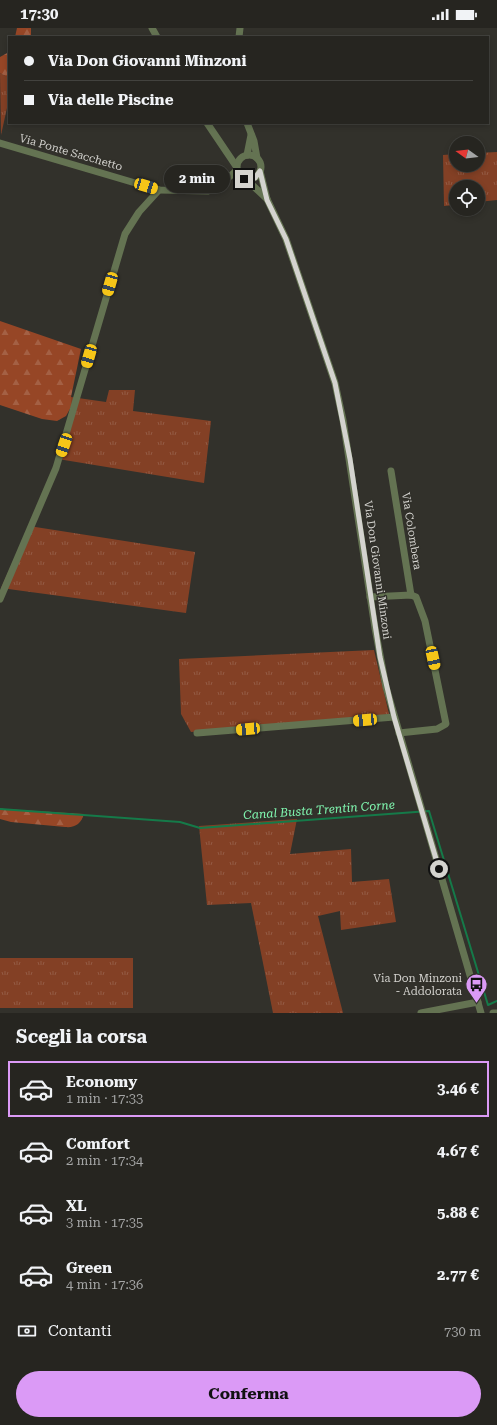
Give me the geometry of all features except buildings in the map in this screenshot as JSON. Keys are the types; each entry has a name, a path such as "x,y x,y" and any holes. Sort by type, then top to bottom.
{"street":[{"path":"208,124 228,153 237,170 267,200"},
{"path":"248,124 257,152 257,158 260,162 260,171 267,200"},
{"path":"237,170 244,156 251,135"},
{"name":"Via Ponte Sacchetto","path":"0,143 159,190 208,191 218,187 237,170"},
{"path":"228,153 257,158"},
{"path":"247,180 255,178 260,171"},
{"path":"0,599 61,453 125,234 139,212 159,190"},
{"name":"Via Don Giovanni Minzoni","path":"267,200 286,239 335,383 347,444 380,657 394,717 481,1013"},
{"name":"Via Colombera","path":"391,471 411,595 416,597 425,621 446,724 438,728 399,732"},
{"path":"370,597 411,595"},
{"path":"197,733 394,717"},
{"path":"420,1013 478,1002"},
{"path":"493,1013 497,1012"}],"green space":[{"path":"17,28 31,28 31,36 15,36"},
{"path":"8,53 8,77 0,73 0,57"},
{"path":"0,73 8,77 8,104 1,135"},
{"path":"497,152 497,200 485,201 485,180 449,180 449,206 444,206 443,155 449,155 449,172 485,172 485,153"},
{"path":"0,321 81,349 71,397 71,407 66,416 57,421 42,419 0,405"},
{"path":"109,390 135,390 133,411 211,421 204,483 58,459 71,407 71,397 106,402"},
{"path":"29,526 195,552 186,613 1,588"},
{"path":"374,650 389,714 351,721 191,732 181,714 179,659"},
{"path":"0,808 84,814 77,825 65,827 11,822 0,819"},
{"path":"297,819 290,854 351,849 352,882 389,879 396,922 341,930 340,911 318,916 343,1013 273,1013 251,903 207,905 199,826"},
{"path":"0,958 133,958 133,1008 0,1008"}],"waterway":[{"name":"Canal Busta Trentin Corne","path":"0,809 180,822 200,828 429,811 488,1005 497,1001"}],"place":[{"name":"Via Don Minzoni - Addolorata","path":"477,1004"}],"route":[{"path":"244,179 247,180 255,178 260,171 267,200 286,239 335,383 350,459 370,597 386,687 439,869"}]}
